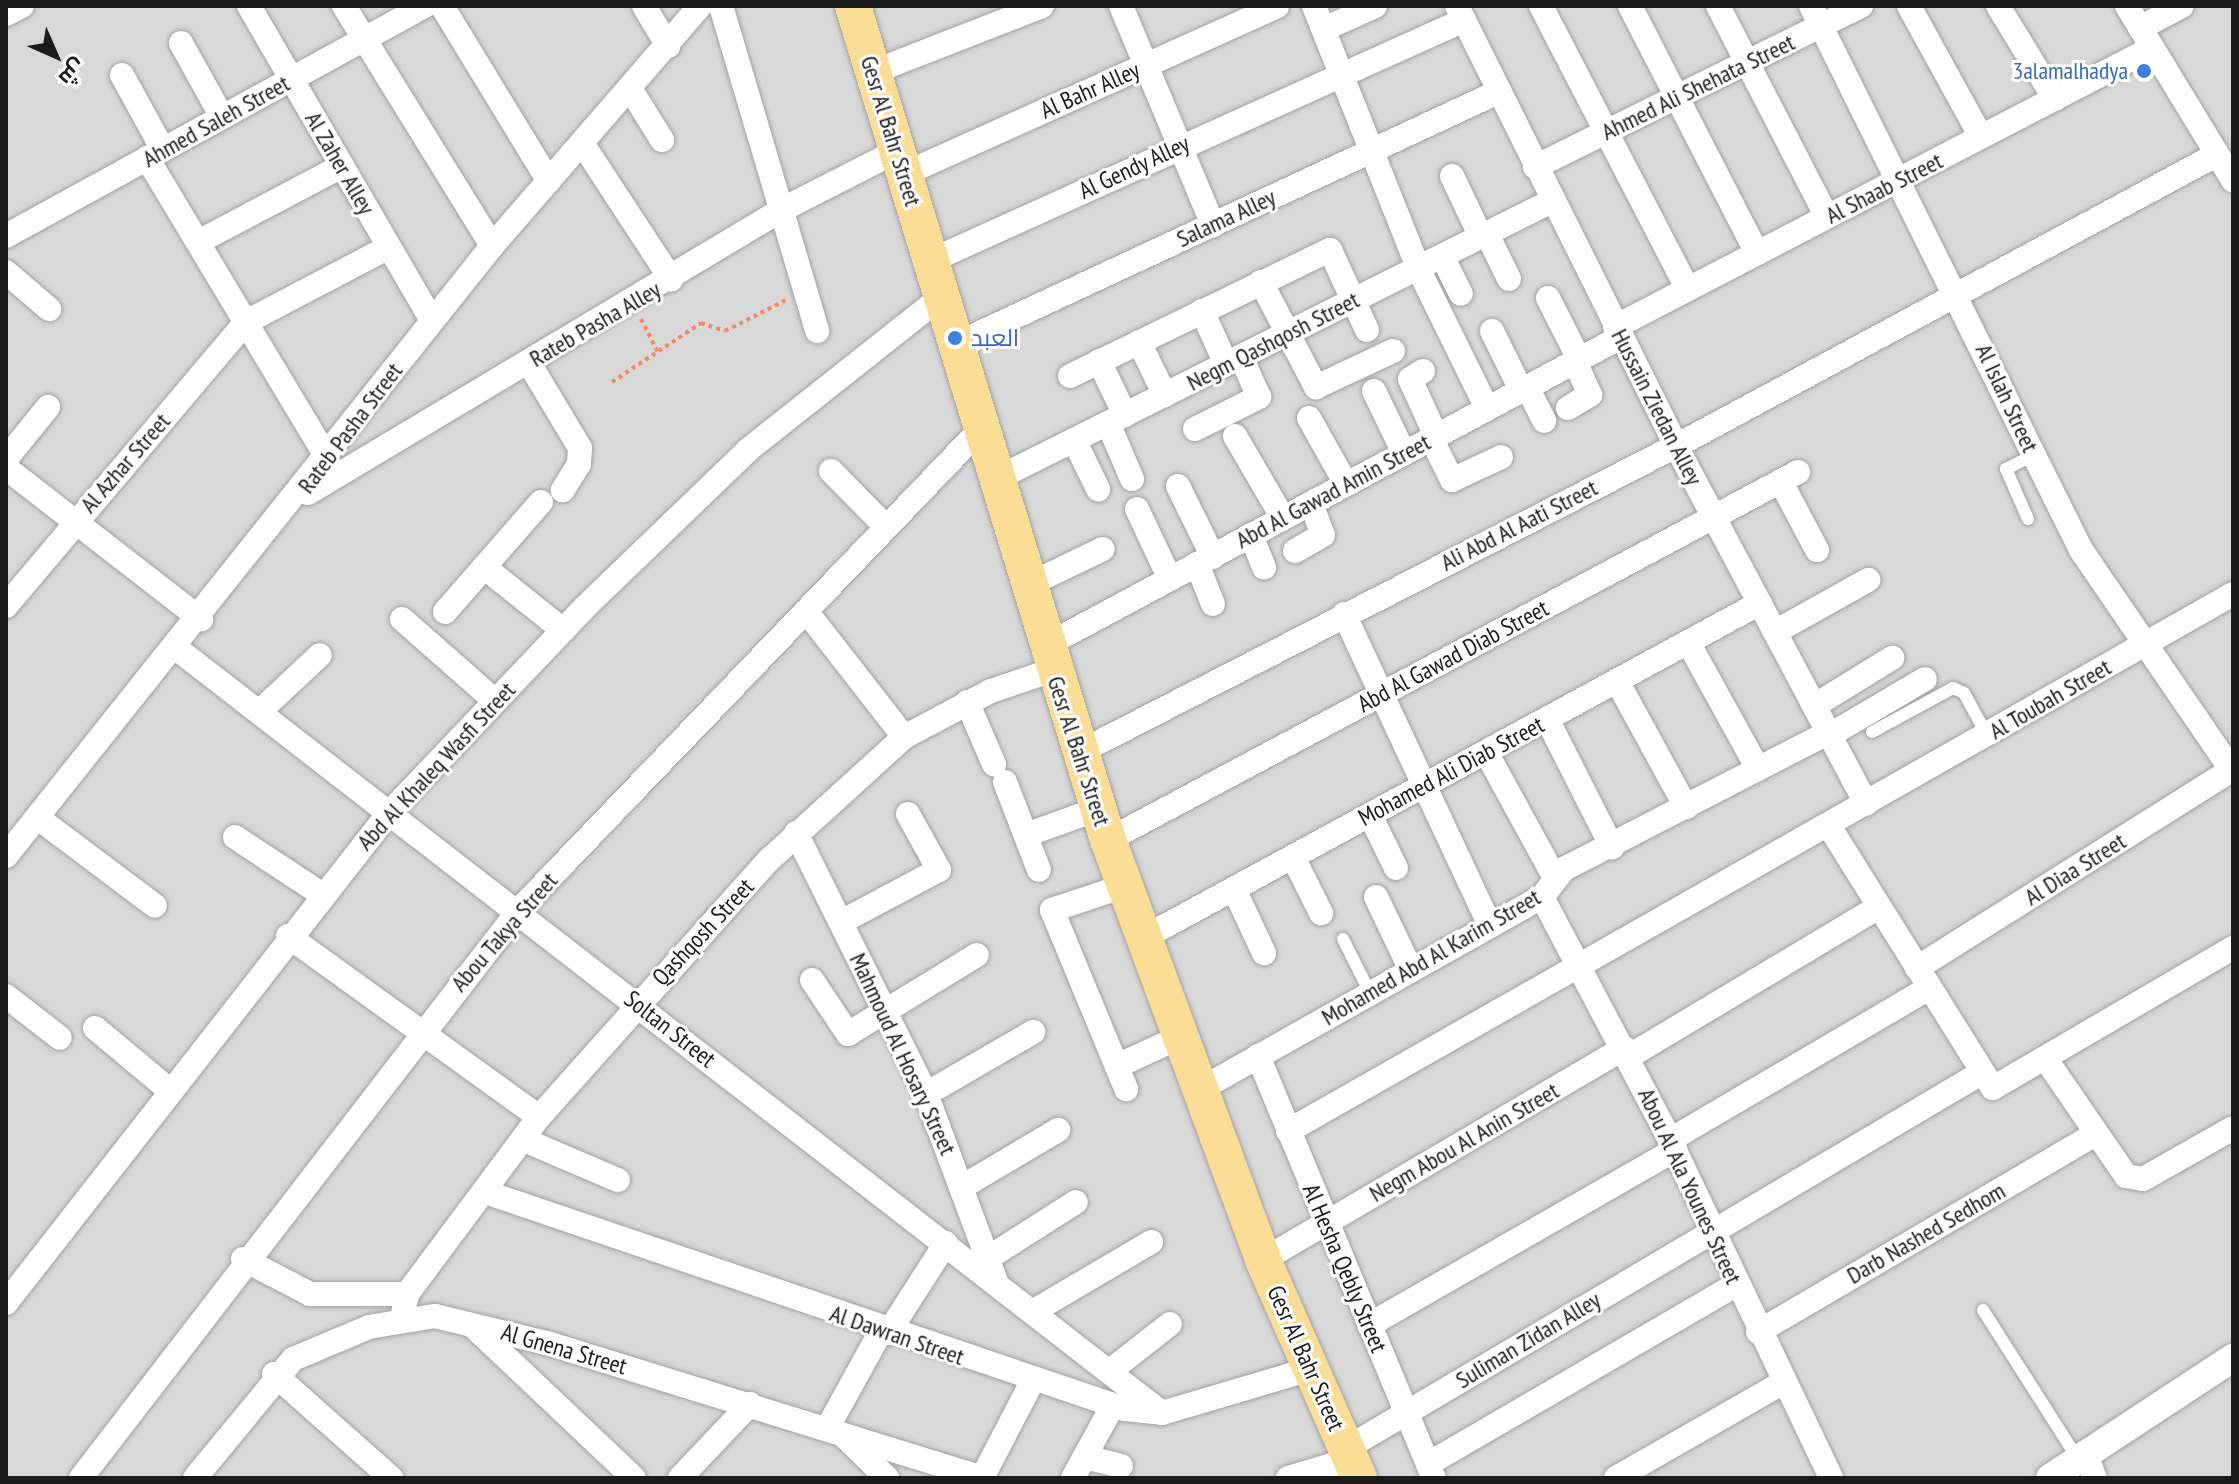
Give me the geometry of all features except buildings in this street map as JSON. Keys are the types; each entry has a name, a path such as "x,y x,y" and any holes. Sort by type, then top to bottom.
{"main road":[{"name":"Gesr Al Bahr Street","path":"853,6 1026,586 1124,886 1263,1260 1352,1462"}],"street":[{"path":"6,14 22,6"},
{"name":"Al Zaher Alley","path":"249,6 432,320"},
{"path":"344,6 492,246"},
{"name":"Ahmed Saleh Street","path":"6,236 425,6"},
{"path":"442,6 549,181"},
{"path":"644,6 668,46"},
{"name":"Rateb Pasha Street","path":"6,856 201,619 492,246 631,90 700,6"},
{"path":"721,6 817,331"},
{"path":"873,72 1042,6"},
{"path":"1121,6 1143,66 1213,225"},
{"name":"Al Bahr Alley","path":"901,163 1143,66 1277,6"},
{"path":"1314,6 1418,268 1487,408"},
{"path":"1324,29 1375,6"},
{"path":"1541,6 1688,289"},
{"path":"1630,6 1757,253"},
{"path":"1718,6 1827,217"},
{"name":"Ahmed Ali Shehata Street","path":"1535,167 1748,62 1817,16 1861,6"},
{"path":"1909,6 1981,137"},
{"path":"1998,6 2055,99"},
{"path":"2127,6 2233,180"},
{"name":"Al Shaab Street","path":"1618,332 1688,289 2055,99 2146,38 2182,6"},
{"name":"Al Gendy Alley","path":"930,261 1461,13"},
{"name":"Hussain Ziedan Alley","path":"1461,13 1676,446 1866,804"},
{"name":"Al Islah Street","path":"1817,16 1958,295 2081,550 2233,770"},
{"path":"181,43 222,117"},
{"path":"122,75 155,154 198,242 328,459"},
{"path":"631,90 662,140"},
{"name":"Salama Alley","path":"954,345 1498,92"},
{"path":"582,143 671,279"},
{"name":"Ali Abd Al Aati Street","path":"1080,752 1676,446 2216,155"},
{"name":"Rateb Pasha Alley","path":"294,501 633,302 783,209 901,163"},
{"path":"198,242 342,166"},
{"path":"1452,176 1509,279"},
{"name":"Negm Qashqosh Street","path":"994,480 1552,201"},
{"path":"246,322 389,247"},
{"path":"1070,376 1326,251 1336,256 1367,330"},
{"path":"1442,256 1461,294"},
{"path":"6,272 49,309"},
{"path":"1261,282 1320,387 1393,351"},
{"name":"Abd Al Khaleq Wasfi Street","path":"6,1303 167,1088 389,813 563,630 748,450 940,298"},
{"path":"1548,298 1590,395 1568,408"},
{"path":"1195,429 1259,397 1202,311"},
{"name":"Al Azhar Street","path":"6,606 75,520 246,322"},
{"path":"1492,331 1544,421"},
{"name":"Abd Al Gawad Amin Street","path":"1049,658 1170,579 1577,360 1618,332"},
{"path":"1139,342 1165,395"},
{"path":"1099,361 1132,479"},
{"path":"529,363 580,448 579,464 563,490"},
{"path":"1423,371 1410,379 1452,480 1501,457"},
{"path":"1374,391 1404,453"},
{"path":"48,407 7,469 201,619"},
{"path":"1309,418 1346,484"},
{"name":"Abou Takya Street","path":"81,1478 243,1259 519,910 979,431"},
{"path":"1235,436 1283,518"},
{"path":"1074,440 1098,489"},
{"path":"831,471 886,527"},
{"name":"Abd Al Gawad Diab Street","path":"1026,835 1103,824 1381,694 1789,477 1817,550"},
{"path":"1178,486 1205,560 1213,604"},
{"path":"445,612 541,502"},
{"path":"1295,551 1323,535 1311,503"},
{"path":"1137,509 1170,579"},
{"path":"1251,535 1264,567"},
{"path":"1026,586 1103,549"},
{"path":"484,567 563,630"},
{"path":"1775,632 1868,580"},
{"name":"Al Toubah Street","path":"1288,1131 1581,968 2233,594"},
{"name":"Mohamed Ali Diab Street","path":"1143,938 1760,603"},
{"path":"806,611 904,737"},
{"path":"1344,614 1490,925"},
{"path":"402,619 495,701"},
{"path":"1688,642 1758,769"},
{"name":"Soltan Street","path":"176,648 519,910 946,1243 992,1270 1034,1311 1162,1413"},
{"path":"259,712 320,655"},
{"name":"Qashqosh Street","path":"404,1306 488,1193 539,1117 636,1003 796,833 904,737 1049,658"},
{"path":"1814,706 1892,658"},
{"name":"Mohamed Abd Al Karim Street","path":"1199,1090 1490,925 1612,847 1829,734 1925,679"},
{"path":"1617,681 1686,807"},
{"path":"967,702 1039,870"},
{"path":"1547,719 1612,847"},
{"name":"Abou Al Ala Younes Street","path":"1486,752 1549,887 1581,968 1672,1145 1782,1383 1831,1478"},
{"name":"Al Diaa Street","path":"1369,1325 1672,1145 2233,770"},
{"path":"841,922 939,870 908,814"},
{"path":"1370,815 1396,868"},
{"path":"38,818 155,906"},
{"path":"1829,826 1981,1073 1998,1087 2233,948"},
{"name":"Mahmoud Al Hosary Street","path":"796,833 926,1094 992,1270"},
{"path":"235,837 321,894"},
{"path":"1293,857 1321,913"},
{"path":"1124,886 1052,910 1126,1089"},
{"path":"1234,889 1264,953"},
{"path":"1376,897 1411,970"},
{"name":"Negm Abou Al Anin Street","path":"1263,1260 1879,907"},
{"path":"288,936 539,1117"},
{"path":"812,980 842,1033 886,1011 977,955"},
{"path":"6,996 60,1038"},
{"path":"95,1028 167,1088"},
{"path":"926,1094 1033,1032"},
{"path":"1117,1066 1180,1037"},
{"name":"Al Hesha Qebly Street","path":"1258,1056 1325,1223 1431,1471"},
{"path":"2045,1058 2126,1176 2143,1179 2233,1128"},
{"name":"Suliman Zidan Alley","path":"1352,1462 1406,1413 1981,1073"},
{"path":"962,1187 1058,1130"},
{"name":"Darb Nashed Sedhom","path":"1758,1332 2095,1134"},
{"path":"524,1140 618,1180"},
{"name":"Al Dawran Street","path":"488,1193 884,1332 1113,1405 1162,1413 1311,1369"},
{"path":"992,1270 1076,1202"},
{"path":"1034,1311 1151,1242"},
{"path":"887,1478 833,1429 884,1332 946,1243"},
{"path":"243,1259 310,1294 404,1306"},
{"path":"1431,1471 1736,1285"},
{"name":"Al Gnena Street","path":"195,1478 274,1374 293,1359 404,1306 469,1321 750,1404 983,1478"},
{"path":"469,1321 634,1478"},
{"path":"1110,1371 1170,1324"},
{"path":"2050,1478 2087,1464 2233,1358"},
{"path":"274,1374 391,1478"},
{"path":"983,1478 1033,1380"},
{"path":"1616,1478 1782,1383"},
{"path":"680,1478 750,1404"},
{"path":"1079,1468 1113,1405"},
{"path":"1288,1478 1352,1462"},
{"path":"1079,1468 1121,1466"}],"lane":[{"path":"2028,519 2006,469 2033,455"},
{"path":"1872,732 1953,688 1964,693 1987,735"},
{"path":"1343,939 1370,993"},
{"path":"1983,1310 2087,1464"}],"path":[{"path":"612,382 701,323 733,328 806,290"},
{"path":"633,302 658,353"}],"shaded area":[{"path":"6,6 2233,6 2233,1478 6,1478"}],"place":[{"name":"3alamalhadya","path":"2144,71"},
{"name":"العبد","path":"955,338"}]}
